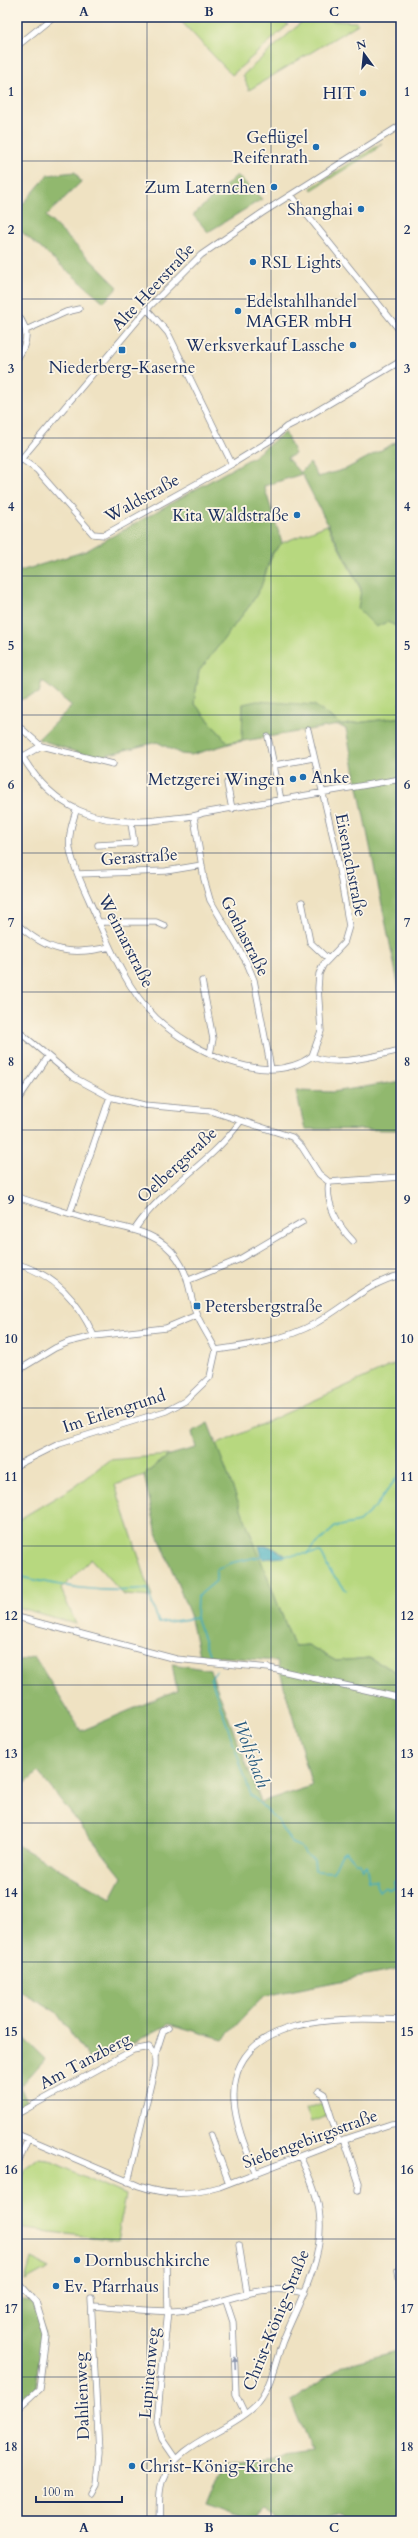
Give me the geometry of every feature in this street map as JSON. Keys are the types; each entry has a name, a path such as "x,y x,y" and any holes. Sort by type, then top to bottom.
{"street":[{"path":"17,46 53,17"},
{"name":"Alte Heerstraße","path":"17,464 19,458 147,309 200,254 401,125"},
{"path":"291,195 401,332"},
{"path":"26,330 66,312 79,309"},
{"path":"147,309 168,333 232,464"},
{"path":"17,314 26,330 26,345 17,359"},
{"name":"Waldstraße","path":"19,458 37,470 93,534 98,536 104,535 232,464 271,440 286,427 310,415 401,361"},
{"path":"22,729 41,746 113,764"},
{"name":"Eisenachstraße","path":"308,730 313,758 316,761 321,793 336,852 349,926 344,943 323,966 318,981 321,1031 312,1056"},
{"path":"268,737 281,800"},
{"path":"22,757 41,746"},
{"path":"17,747 22,757 38,778 76,811 119,822 131,823 194,817 401,779"},
{"path":"275,765 313,758"},
{"path":"227,783 232,809"},
{"name":"Weimarstraße","path":"76,811 70,841 71,854 78,874 110,947 126,977 152,1013 177,1035 210,1054 251,1067 271,1069 299,1064 312,1056"},
{"name":"Gothastraße","path":"194,817 207,891 217,915 247,963 254,980 271,1069"},
{"path":"98,846 134,843 131,823"},
{"name":"Gerastraße","path":"78,874 159,871 202,866"},
{"path":"302,902 310,942 328,960"},
{"path":"99,922 156,922 165,926"},
{"path":"17,924 30,936 59,950 80,953 110,947"},
{"path":"202,981 213,1039 210,1054"},
{"path":"17,1030 73,1077 110,1097 144,1106 198,1108 292,1137 302,1147 319,1174 329,1182 401,1177"},
{"path":"312,1056 325,1060 352,1059 401,1050"},
{"path":"17,1101 47,1056"},
{"path":"70,1213 110,1097"},
{"name":"Oelbergstraße","path":"135,1229 147,1210 194,1171 232,1133 240,1122"},
{"path":"329,1182 328,1198 343,1231 353,1241"},
{"path":"17,1197 95,1221 135,1229 148,1234 168,1248 177,1257 189,1280 197,1315 216,1350 272,1340 297,1333 317,1322 362,1290 401,1275"},
{"path":"189,1280 238,1260 302,1222"},
{"path":"17,1264 48,1277 68,1293 83,1312 94,1336"},
{"path":"17,1371 54,1348 94,1336 166,1328 197,1315"},
{"name":"Im Erlengrund","path":"17,1465 59,1444 166,1411 185,1401 210,1377 216,1350"},
{"path":"17,1617 176,1659 269,1668 401,1698"},
{"path":"256,2174 238,2124 234,2101 237,2078 242,2060 255,2046 288,2028 322,2021 370,2018 401,2020"},
{"path":"155,2056 163,2031 168,2028"},
{"name":"Am Tanzberg","path":"17,2114 132,2050 149,2046 155,2056 155,2066 128,2182"},
{"path":"319,2090 324,2094 359,2183 358,2191"},
{"name":"Siebengebirgsstraße","path":"17,2134 128,2182 154,2191 179,2195 199,2193 229,2184 342,2140 391,2124 401,2123"},
{"name":"Siebengebirgsstraße","path":"211,2135 229,2184"},
{"path":"17,2165 28,2139"},
{"name":"Christ-König-Straße","path":"175,2458 245,2414 261,2397 304,2293 319,2250 320,2220 318,2202 300,2156"},
{"path":"239,2245 247,2293"},
{"name":"Lupinenweg","path":"167,2262 168,2310 157,2422 162,2439 175,2458"},
{"path":"398,2270 401,2293"},
{"path":"17,2281 36,2302 46,2335 39,2389 17,2410"},
{"path":"92,2306 183,2310 226,2301 247,2293 275,2288 304,2293"},
{"name":"Dahlienweg","path":"91,2298 99,2453 96,2484 91,2492"},
{"path":"226,2301 233,2322 236,2395 245,2414"},
{"path":"159,2521 162,2483 175,2458"}],"green space":[{"path":"177,17 281,17 288,25 232,75"},
{"path":"305,19 356,22 358,24 249,90 243,75"},
{"path":"382,143 374,151 312,190 311,188"},
{"path":"75,172 81,182 46,216 118,287 104,302 17,228 17,211 48,175"},
{"path":"237,175 262,199 208,232 193,215"},
{"path":"285,432 295,454 287,458 300,473 310,463 318,477 346,469 398,441 401,445 401,628 387,622 376,627 358,609 361,589 302,474 264,486 282,543 272,553 261,587 251,604 199,671 194,703 228,743 242,740 243,704 257,701 314,705 342,725 401,717 401,998 346,729 338,725 232,743 191,755 181,754 157,742 94,758 38,739 72,706 42,681 39,693 17,701 17,572 86,551 253,457"},
{"path":"327,525 361,590 359,609 401,628 401,717 342,725 314,705 243,704 243,740 228,743 194,703 199,671 251,604 261,586 273,553 282,543"},
{"path":"401,1081 401,1130 305,1129 296,1091 333,1092"},
{"path":"401,1361 401,1674 369,1658 336,1661 308,1645 294,1646 216,1445"},
{"path":"208,1423 294,1646 308,1645 336,1661 369,1658 401,1674 401,1969 264,1996 223,2039 169,2024 93,2064 56,2012 17,1990 17,1845 111,1898 122,1877 38,1772 17,1791 17,1662 34,1656 81,1731 177,1690 172,1664 210,1670 261,1802 312,1786 277,1661 199,1655 190,1615 156,1530 144,1475 169,1455 196,1448 192,1432"},
{"path":"169,1455 144,1475 115,1485 152,1597 124,1595 91,1559 61,1589 76,1624 17,1607 18,1520 75,1486 109,1460"},
{"path":"17,2032 45,2059 20,2087 29,2104 17,2111"},
{"path":"322,2103 327,2116 311,2122 306,2109"},
{"path":"37,2159 48,2160 126,2195 117,2240 17,2228 24,2208 17,2205 25,2168"},
{"path":"31,2259 49,2268 25,2281"},
{"path":"19,2296 24,2300 31,2301 40,2317 44,2331 36,2389 17,2406 17,2297"},
{"path":"401,2350 401,2521 347,2521 341,2515 322,2521 275,2521 262,2507 255,2521 249,2521 206,2507 224,2462 311,2450 291,2401 344,2365"}],"water":[{"path":"259,1546 269,1546 284,1554 283,1557 263,1559"}],"waterway":[{"path":"306,1554 335,1527 359,1522 375,1507 401,1472"},
{"path":"282,1556 321,1552 329,1570 346,1590"},
{"path":"196,1618 197,1597 216,1581 216,1570 230,1563 262,1556"},
{"name":"Wolfsbach","path":"17,1576 49,1583 98,1590 147,1589 159,1623 196,1618 209,1654"},
{"name":"Wolfsbach","path":"216,1671 211,1678 251,1795 279,1822 289,1837 291,1843 301,1847 305,1854 314,1860 315,1871 333,1872 342,1853 346,1851 356,1863 360,1863 362,1869 366,1865 369,1880 376,1880 376,1885 379,1891 385,1886 389,1889 395,1888 394,1881 401,1883"}],"place":[{"name":"HIT","path":"363,93"},
{"name":"Geflügel Reifenrath","path":"316,147"},
{"name":"Zum Laternchen","path":"274,187"},
{"name":"Shanghai","path":"361,209"},
{"name":"RSL Lights","path":"253,262"},
{"name":"Edelstahlhandel MAGER mbH","path":"238,311"},
{"name":"Werksverkauf Lassche","path":"353,345"},
{"name":"Niederberg-Kaserne","path":"122,350"},
{"name":"Kita Waldstraße","path":"297,515"},
{"name":"Anke","path":"303,777"},
{"name":"Metzgerei Wingen","path":"293,779"},
{"name":"Petersbergstraße","path":"197,1306"},
{"name":"Dornbuschkirche","path":"77,2260"},
{"name":"Ev. Pfarrhaus","path":"56,2286"},
{"name":"Christ-König-Kirche","path":"132,2466"}]}
